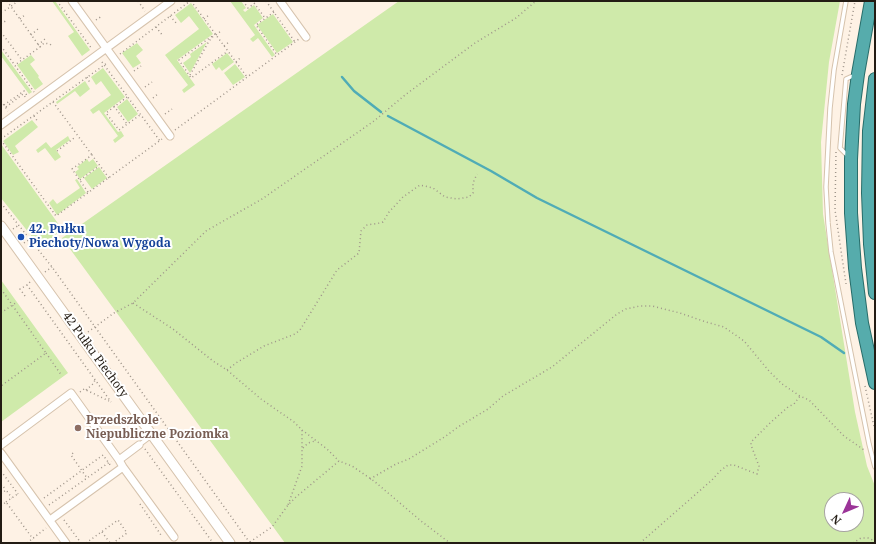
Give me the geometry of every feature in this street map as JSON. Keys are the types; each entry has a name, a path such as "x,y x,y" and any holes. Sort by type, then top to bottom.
{"highway":[{"path":"871,1 854,104 851,159 851,213 855,268 862,323 875,383"},
{"path":"875,79 869,131 868,193 870,244 875,293"},
{"path":"854,104 871,106"}],"street":[{"path":"72,1 170,135"},
{"path":"2,121 97,56 171,1"},
{"path":"280,1 305,36"},
{"name":"42 Pułku Piechoty","path":"1,226 230,543"},
{"path":"1,445 71,393 118,458 122,467 174,537"},
{"path":"118,458 141,446"},
{"path":"1,452 66,543"},
{"path":"50,520 122,467"}],"lane":[{"path":"846,1 834,70 830,108 826,180 828,223 832,252 875,467"},
{"path":"851,159 840,148 846,79 858,74"},
{"path":"141,446 152,435"}],"path":[{"path":"7,1 39,46"},
{"path":"1,12 18,1"},
{"path":"57,1 160,141"},
{"path":"247,77 191,1 1,140 56,216 305,36"},
{"path":"243,1 248,8 258,1"},
{"path":"266,1 295,42"},
{"path":"81,337 114,313 133,303 206,231 262,199 374,121 405,95 475,43 516,18 536,1"},
{"path":"254,3 265,18"},
{"path":"274,12 256,25 277,55"},
{"path":"20,19 26,14"},
{"path":"204,19 209,15"},
{"path":"96,20 102,16"},
{"path":"170,16 177,24"},
{"path":"1,24 7,20"},
{"path":"156,27 163,36"},
{"path":"31,35 38,29"},
{"path":"1,32 22,60"},
{"path":"194,79 192,77 191,78 179,60 221,32"},
{"path":"190,76 210,41 216,34"},
{"path":"15,65 33,52 46,39"},
{"path":"224,46 229,42"},
{"path":"39,46 44,43 51,45"},
{"path":"1,46 34,92"},
{"path":"192,77 228,51"},
{"path":"236,62 240,58"},
{"path":"134,71 141,66"},
{"path":"87,77 90,83"},
{"path":"145,87 152,82"},
{"path":"6,107 24,91 28,97"},
{"path":"153,98 160,93"},
{"path":"6,107 23,94 25,97"},
{"path":"127,97 106,113 119,130 140,115"},
{"path":"1,101 6,107"},
{"path":"53,102 80,136 109,178"},
{"path":"114,106 127,124"},
{"path":"165,114 172,109"},
{"path":"34,116 38,122"},
{"path":"57,151 74,138"},
{"path":"88,192 72,169 92,155"},
{"path":"80,180 99,164"},
{"path":"227,370 264,346 295,334 300,330 337,270 359,253 361,231 367,225 383,222 389,212 403,197 420,185 433,188 445,196 457,199 469,197 473,193 473,183 477,174"},
{"path":"1,203 52,267 249,543 272,527 288,505 340,461"},
{"path":"43,273 52,267"},
{"path":"25,296 20,289 32,281"},
{"path":"27,285 110,402 86,390"},
{"path":"1,289 62,376"},
{"path":"1,313 17,302"},
{"path":"133,303 173,329 201,352 227,370 261,399 294,422 340,461 352,466 370,479 450,543"},
{"path":"370,479 396,464 409,459 488,409 503,396 552,367 617,314 626,309 640,306 652,306 680,313 724,327 744,342 782,384 809,400 844,436 866,451 871,450"},
{"path":"1,386 46,353"},
{"path":"78,394 84,389 86,390 95,380"},
{"path":"640,543 728,465 734,465 758,474 759,466 750,442 770,422 794,404 800,396"},
{"path":"288,505 302,466 302,430"},
{"path":"303,448 308,443 315,441"},
{"path":"141,446 213,543"},
{"path":"73,453 71,455 87,478"},
{"path":"115,472 108,463 103,455 44,498 49,505 108,463 118,458"},
{"path":"1,471 18,494"},
{"path":"1,486 2,485 12,498"},
{"path":"1,494 6,490"},
{"path":"1,506 6,502 33,539"},
{"path":"141,503 139,504 162,534"},
{"path":"56,515 59,519 62,517 81,543"},
{"path":"86,543 118,520 119,521 122,519"},
{"path":"114,543 127,533 119,521"},
{"path":"102,532 110,543"},
{"path":"27,543 39,534"},
{"path":"853,543 861,538 868,538 875,541"}],"green space":[{"path":"52,1 55,1 90,50 82,56 68,36 74,32"},
{"path":"230,1 241,1 246,8 243,10 245,12 254,5 263,18 254,25 275,55 272,57 258,38 253,42 250,39 255,35"},
{"path":"399,1 840,1 829,62 821,142 823,214 855,412 867,466 875,486 875,543 285,543 62,238"},
{"path":"191,3 213,34 177,60 195,85 184,93 182,90 188,85 165,55 199,29 189,16 181,23 175,15"},
{"path":"273,14 293,42 277,53 257,25"},
{"path":"207,42 190,73 183,63 191,57 190,54"},
{"path":"137,43 143,50 136,56 141,63 133,68 122,53"},
{"path":"1,50 32,92 29,94 1,56"},
{"path":"227,53 234,62 222,71 219,67 216,70 212,64"},
{"path":"31,55 35,60 30,64 43,84 35,90 17,65"},
{"path":"235,64 245,77 233,85 224,73"},
{"path":"103,68 125,97 104,113 118,132 121,131 124,136 115,143 113,140 118,136 99,110 93,114 90,110 111,95 101,81 96,85 91,77"},
{"path":"85,81 90,89 80,97 75,91 57,104 56,102"},
{"path":"127,99 138,114 128,122 117,107"},
{"path":"32,120 38,127 15,146 19,152 13,155 3,141"},
{"path":"68,136 70,140 56,150 61,157 55,161 45,148 38,153 36,150 46,142 51,148"},
{"path":"1,144 62,229 41,248 1,198"},
{"path":"87,159 89,162 93,159 98,166 80,179 75,172 79,169 77,167"},
{"path":"99,167 107,178 92,189 84,178"},
{"path":"77,179 86,193 57,215 49,203 53,199 57,204 80,188 75,180"},
{"path":"1,280 68,373 1,422"}],"waterway":[{"path":"342,77 354,91 381,112"},
{"path":"388,116 491,171 537,198 821,337 844,353"}],"place":[{"name":"42. Pułku Piechoty/Nowa Wygoda","path":"21,237"},
{"name":"Przedszkole Niepubliczne Poziomka","path":"78,428"}]}
